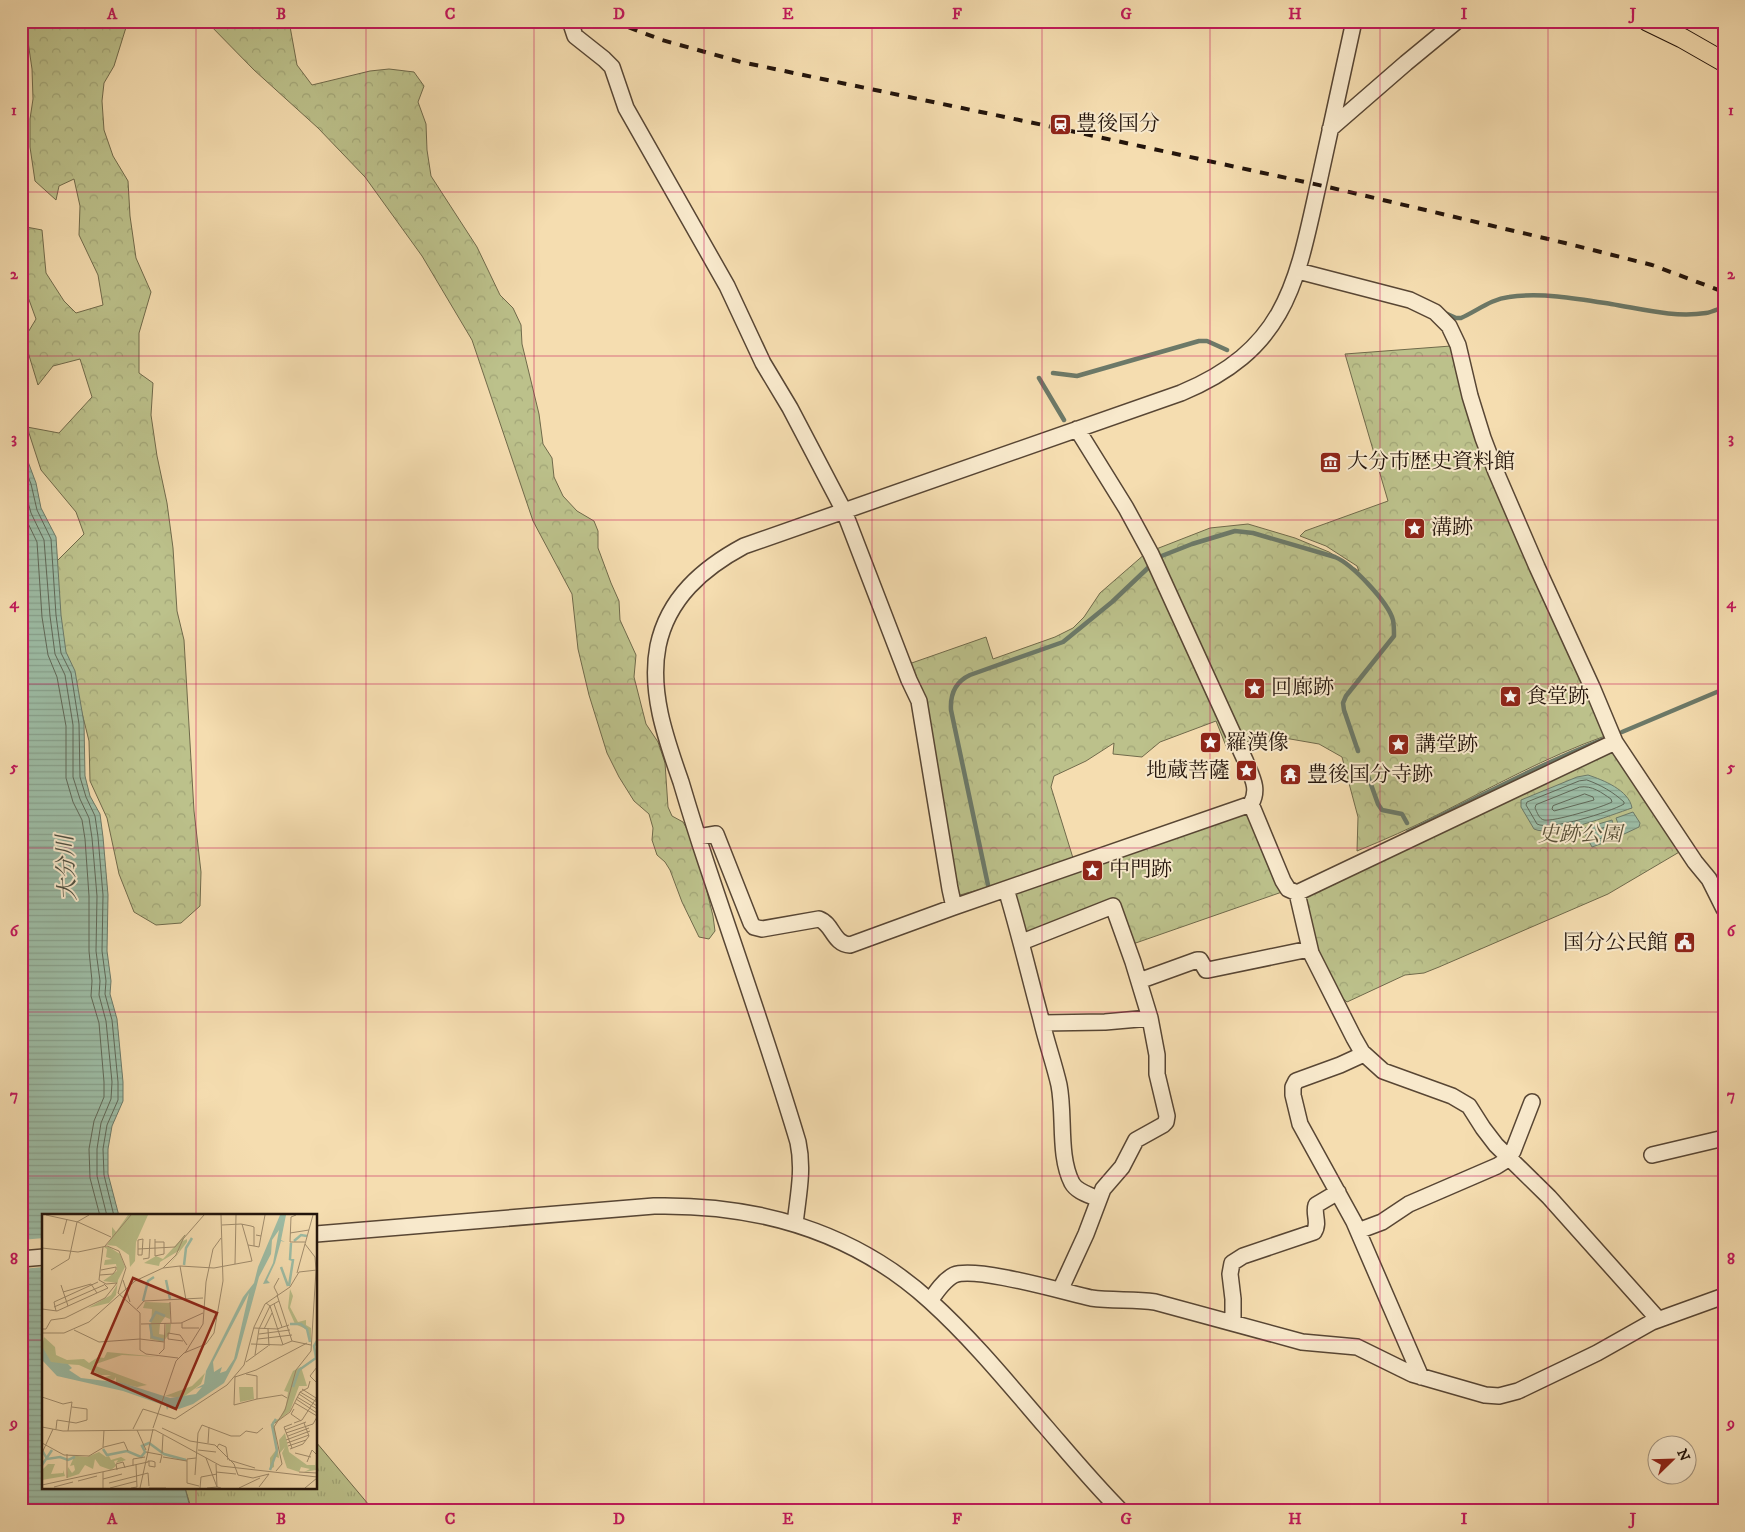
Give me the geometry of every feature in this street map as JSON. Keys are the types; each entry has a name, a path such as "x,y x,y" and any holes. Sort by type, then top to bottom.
{"main road":[{"path":"1647,21 1724,62"}],"street":[{"path":"570,21 575,36 604,58 612,67 626,108 727,286 763,363 790,408 844,511 909,680 919,701 954,907"},
{"path":"794,1224 802,1173 798,1142 698,837 662,720 656,686 656,658 658,645 671,610 693,581 744,546 1181,393 1212,379 1234,365 1262,338 1274,322 1283,308 1298,271 1354,21"},
{"path":"1330,129 1457,21"},
{"path":"1298,271 1404,298 1435,312 1449,326 1458,345 1470,396 1496,472 1592,686 1615,742 1695,862 1709,879 1724,909"},
{"path":"698,837 716,834 751,923 757,928 819,919 827,924 839,942 850,945 1252,804 1256,796 1255,784 1174,603 1144,541 1077,429"},
{"path":"1252,804 1283,881 1288,889 1297,893 1615,742"},
{"path":"1006,889 1022,942 1059,1087 1063,1151 1071,1180 1079,1190 1098,1199"},
{"path":"1297,893 1309,949 1364,1054 1391,1075 1452,1096 1466,1104 1490,1138 1508,1159 1549,1197 1658,1319"},
{"path":"1022,942 1113,906 1150,1018 1157,1056 1157,1074 1167,1119 1163,1125 1136,1140 1122,1167 1103,1189 1063,1284"},
{"path":"1139,981 1197,960 1202,962 1206,970 1208,970 1309,949"},
{"path":"1042,1024 1150,1018"},
{"path":"1364,1054 1340,1066 1296,1081 1292,1095 1300,1124 1358,1231 1421,1377"},
{"path":"1358,1231 1382,1222 1409,1204 1490,1169 1508,1159 1513,1152 1532,1102"},
{"path":"1652,1155 1724,1138"},
{"path":"1232,1323 1233,1299 1230,1274 1232,1263 1243,1256 1314,1232 1317,1224 1316,1205 1338,1192"},
{"path":"318,1234 663,1206 700,1206 742,1211 794,1224 828,1236 866,1255 894,1272 930,1301 989,1361 1121,1511"},
{"path":"21,1259 42,1257"},
{"path":"930,1301 949,1278 976,1273 1091,1298 1155,1302 1302,1342 1357,1347 1388,1361 1404,1371 1421,1377 1484,1394 1499,1396 1586,1359 1658,1319 1724,1296"}],"green space":[{"path":"25,21 128,21 114,66 104,83 102,101 104,130 113,156 128,181 130,216 136,258 151,292 139,333 139,373 153,383 151,415 167,503 173,548 177,611 184,640 194,811 201,872 200,906 181,923 156,925 134,912 119,874 107,818 90,781 89,741 78,697 63,652 52,566 84,534 76,512 41,470 27,427 59,433 92,397 80,359 53,366 38,385 24,339 36,319 24,286 21,283 21,226 42,230 46,273 64,301 76,313 103,305 98,275 79,235 80,206 74,179 59,186 56,200 35,181 30,147 30,119 33,99 32,69"},
{"path":"206,21 289,21 297,65 312,85 370,71 389,69 414,72 424,86 418,102 426,124 431,176 477,247 500,295 513,308 521,325 522,344 539,414 543,444 552,458 554,477 563,496 577,511 594,521 598,531 598,548 619,601 620,620 636,655 634,677 646,724 658,742 665,763 668,807 672,816 683,822 695,843 713,916 715,931 709,939 699,937 682,902 670,870 657,855 652,840 653,828 649,814 634,801 607,753 589,695 578,649 572,594 533,521 472,340 422,256 365,177 318,128 254,70"},
{"path":"1451,346 1466,407 1486,466 1514,534 1605,736 1540,763 1427,820 1357,851 1358,817 1342,757 1319,744 1273,736 1226,746 1216,721 1160,742 1142,757 1113,754 1114,743 1086,761 1054,776 1051,787 1073,858 1003,883 960,895 955,892 906,665 986,637 993,659 1055,637 1073,628 1084,617 1100,593 1146,553 1210,528 1248,524 1295,538 1329,552 1359,571 1357,566 1326,546 1300,536 1305,531 1388,501 1345,354"},
{"name":"史跡公園","path":"1612,747 1681,851 1608,894 1439,967 1424,973 1405,975 1347,1002 1334,991 1322,967 1304,898"},
{"path":"1249,812 1282,892 1130,945 1114,902 1024,939 1010,893"},
{"path":"318,1444 374,1511 192,1511 186,1490 318,1490"}],"water":[{"name":"大分川","path":"21,443 36,483 41,508 56,537 61,615 66,652 75,671 84,723 85,776 90,796 100,814 103,837 108,895 107,951 111,981 110,994 117,1019 123,1082 123,1101 112,1126 108,1149 108,1174 118,1214 42,1214 42,1490 186,1490 191,1511 21,1511"},
{"path":"1588,775 1608,783 1621,791 1630,802 1632,808 1568,828 1543,831 1534,829 1521,807 1521,800 1577,777"},
{"path":"1633,812 1640,823 1639,827 1622,835 1616,818"},
{"path":"1612,820 1617,838 1592,847 1586,836 1585,828"}],"pier":[{"path":"42,1238 42,1267 21,1269 21,1240"}],"waterway":[{"path":"1445,313 1461,318 1502,298 1534,295 1574,298 1658,312 1682,314 1706,313 1724,307"},
{"path":"1053,373 1077,376 1199,341 1207,341 1227,350"},
{"path":"1039,378 1064,420"},
{"path":"1159,557 1192,544 1235,531 1253,533 1335,557 1360,575 1390,612 1393,620 1394,636 1346,696 1343,703 1358,751"},
{"path":"988,885 951,710 951,699 954,689 970,675 1063,642 1112,602 1150,566 1149,562"},
{"path":"1622,732 1724,689"},
{"path":"1408,832 1529,772 1604,739"},
{"path":"1364,765 1382,810 1402,814 1407,823"}],"railway":[{"path":"612,21 662,40 741,62 1328,187 1565,243 1652,265 1724,292"}],"place":[{"name":"豊後国分","path":"1060,124"},
{"name":"大分市歴史資料館","path":"1331,462"},
{"name":"溝跡","path":"1415,528"},
{"name":"回廊跡","path":"1255,688"},
{"name":"食堂跡","path":"1510,697"},
{"name":"羅漢像","path":"1210,743"},
{"name":"講堂跡","path":"1399,745"},
{"name":"地蔵菩薩","path":"1246,771"},
{"name":"豊後国分寺跡","path":"1291,775"},
{"name":"中門跡","path":"1093,870"},
{"name":"国分公民館","path":"1684,943"}]}
